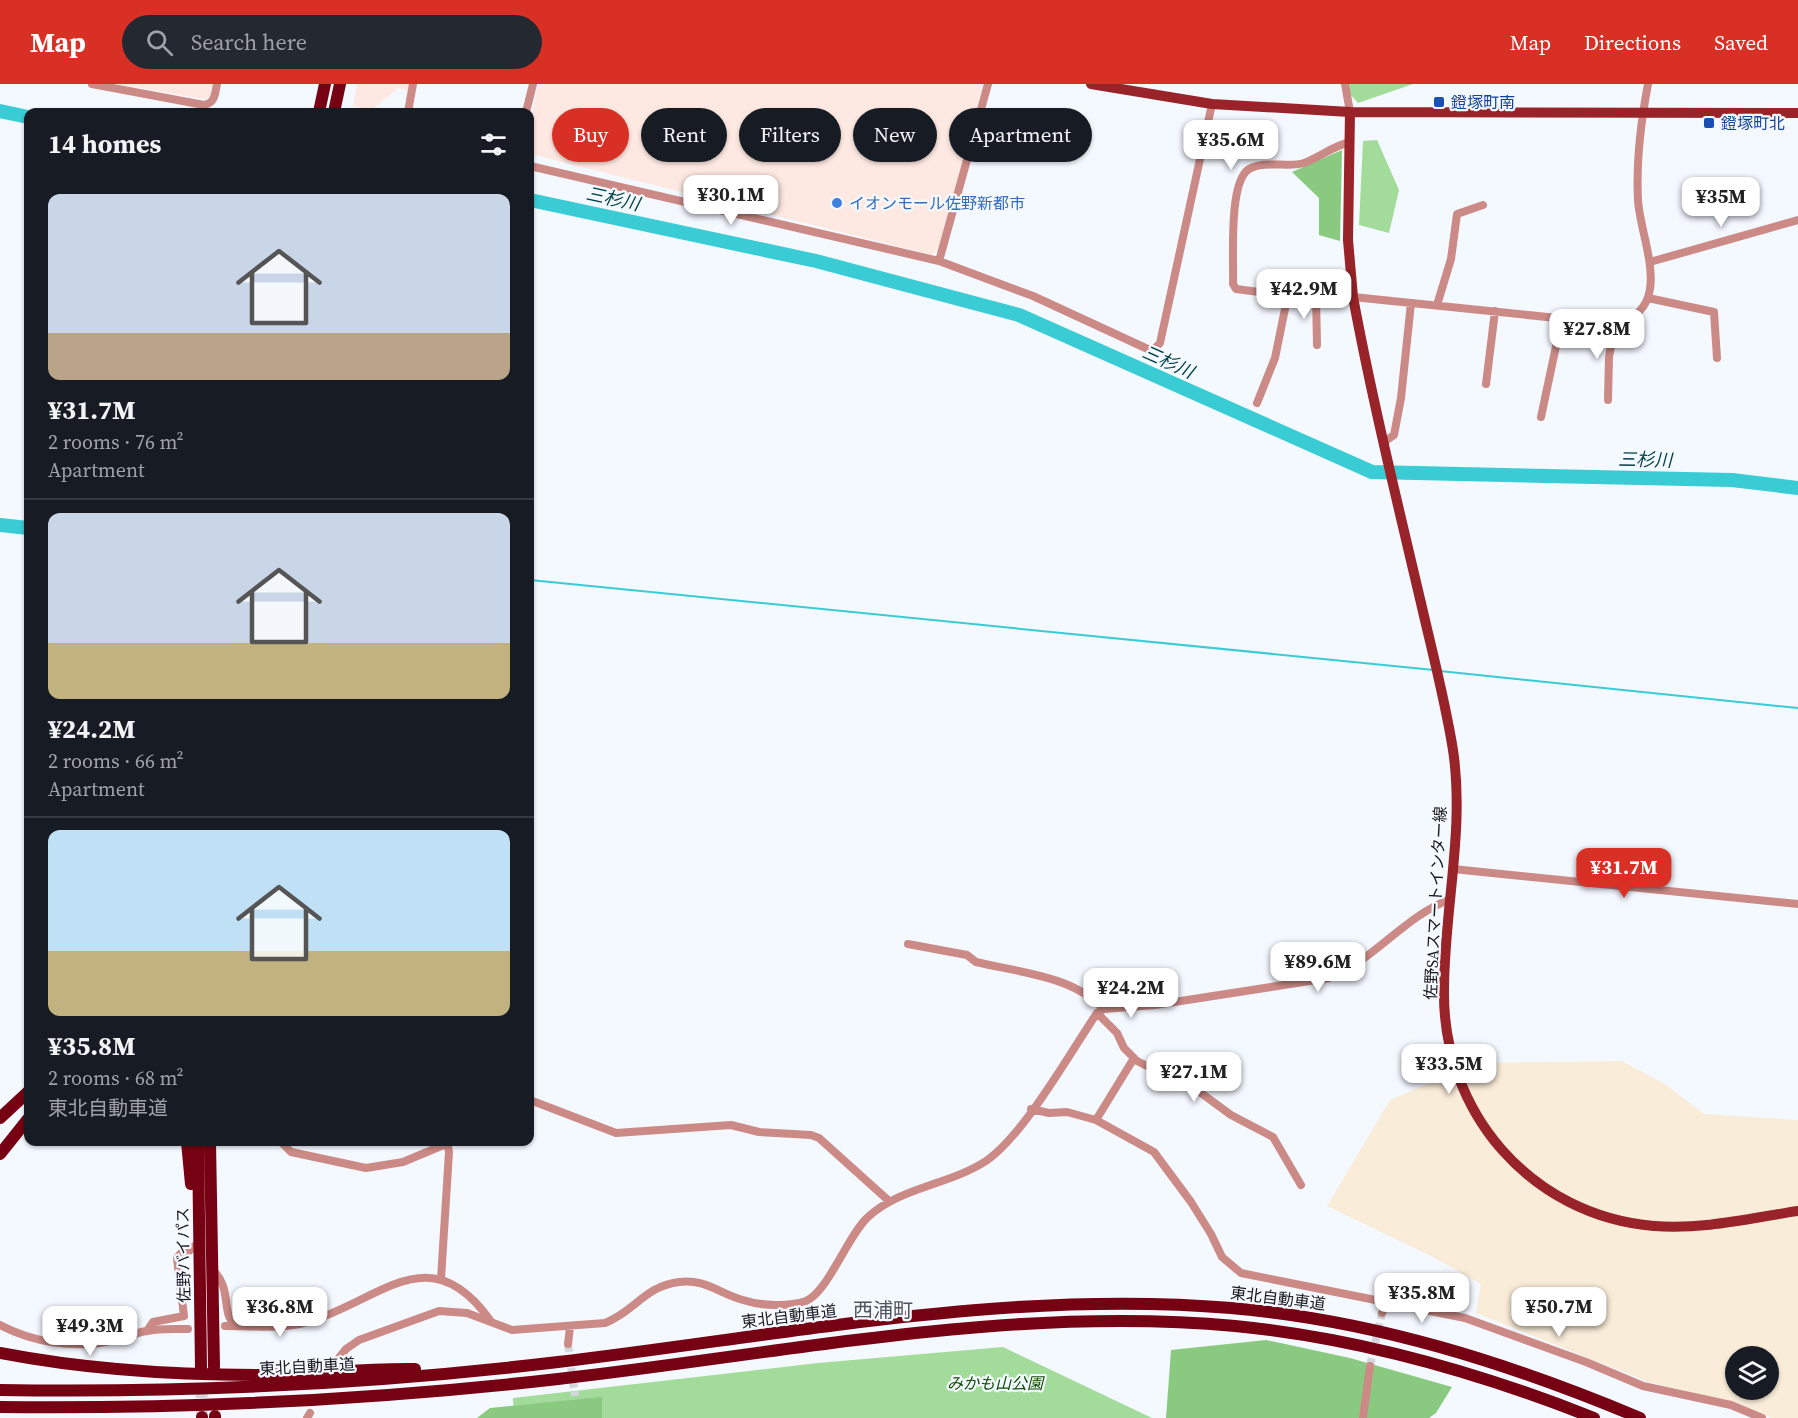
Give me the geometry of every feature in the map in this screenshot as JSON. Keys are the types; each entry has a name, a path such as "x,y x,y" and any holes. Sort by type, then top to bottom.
{"highway":[{"path":"320,108 325,84"},
{"path":"335,108 340,84"},
{"path":"0,1118 24,1098"},
{"path":"0,1154 24,1125"},
{"path":"187,1146 192,1193 199,1224"},
{"name":"佐野バイパス","path":"198,1146 201,1368"},
{"name":"佐野バイパス","path":"210,1146 214,1367"},
{"path":"210,1179 215,1146"},
{"name":"東北自動車道","path":"0,1390 112,1390 267,1385 476,1370 959,1313 1073,1305 1177,1304 1279,1313 1370,1329 1426,1342 1515,1369 1640,1418"},
{"name":"東北自動車道","path":"0,1410 185,1406 409,1394 605,1374 914,1335 1017,1325 1122,1321 1231,1326 1321,1337 1463,1371 1594,1418"},
{"path":"0,1353 80,1365 187,1373 256,1375 396,1369 476,1370"}],"main road":[{"path":"1091,84 1212,104 1350,112 1798,113"},
{"path":"1350,112 1348,240 1353,297 1384,442"},
{"name":"佐野SAスマートインター線","path":"1384,442 1440,686 1456,776 1454,869 1444,989 1449,1051 1455,1072 1476,1115 1511,1160 1529,1176 1571,1203 1639,1224 1693,1226 1798,1211"}],"street":[{"path":"92,84 204,105 209,104 214,98 217,84"},
{"path":"409,108 413,84"},
{"path":"527,108 533,84"},
{"path":"939,261 988,84"},
{"path":"1345,84 1350,112"},
{"path":"1350,142 1337,145 1303,163 1256,166 1243,175 1235,200 1233,284 1243,291 1353,297 1615,324 1632,318 1641,311 1648,298 1650,262 1638,201 1642,113 1648,84"},
{"path":"534,167 939,261 1033,296 1152,351 1160,343 1212,104"},
{"path":"1437,305 1451,259 1457,214 1483,205"},
{"path":"1650,262 1798,220"},
{"path":"1257,403 1275,358 1288,294"},
{"path":"1316,295 1317,345"},
{"path":"1648,298 1714,312 1717,358"},
{"path":"1384,442 1394,435 1396,430 1410,303"},
{"path":"1486,384 1494,311"},
{"path":"1541,417 1562,318"},
{"path":"1608,400 1610,357 1615,324"},
{"path":"1454,869 1798,904"},
{"path":"334,1364 346,1349 360,1340 428,1314 454,1310 490,1320 512,1330 605,1323 619,1318 647,1292 680,1281 708,1285 743,1300 760,1303 790,1304 807,1300 825,1281 866,1219 889,1201 984,1162 1014,1134 1100,1011 1155,1005 1329,978 1347,971 1417,916 1451,899"},
{"path":"908,944 967,956 976,962 1073,987 1095,1000 1124,1048 1134,1058 1201,1093 1231,1115 1273,1137 1301,1185"},
{"path":"1096,1120 1134,1058"},
{"path":"534,1102 616,1133 731,1125 759,1132 811,1135 819,1138 889,1201"},
{"path":"1031,1109 1049,1113 1067,1112 1096,1120 1154,1152 1191,1202 1222,1257 1241,1273 1366,1296 1386,1303 1465,1318 1586,1362 1643,1386 1731,1405 1762,1418"},
{"path":"285,1146 291,1152 366,1168 403,1162 440,1146"},
{"path":"441,1279 448,1146"},
{"path":"147,1331 153,1322 184,1317 177,1258 199,1242"},
{"path":"212,1269 222,1279 227,1310 231,1322 237,1326"},
{"path":"225,1326 294,1325 316,1320 389,1285 426,1276 441,1279 466,1293 490,1320"},
{"path":"1382,1313 1386,1303"},
{"path":"0,1325 40,1339 84,1345 147,1331 188,1329"},
{"path":"568,1344 570,1327"},
{"path":"1363,1418 1370,1366"}],"shaded area":[{"path":"117,84 213,84 211,97 203,99"},
{"path":"357,84 410,84 409,91 398,88 374,108 353,106"},
{"name":"イオンモール佐野新都市","path":"538,84 983,84 977,108 949,108 949,162 962,162 939,248 932,255 562,162 629,162 629,108 552,108 552,160 534,155 534,108"},
{"path":"1622,1061 1665,1084 1704,1114 1798,1120 1798,1418 1771,1418 1740,1404 1648,1382 1476,1313 1481,1284 1433,1257 1327,1206 1390,1100 1478,1063"}],"green space":[{"path":"1349,84 1413,84 1358,103 1350,94"},
{"path":"1377,140 1399,190 1389,233 1359,225 1363,141"},
{"path":"1342,150 1340,241 1319,235 1319,198 1292,172"},
{"path":"1266,1340 1350,1358 1452,1387 1436,1413 1429,1418 1166,1418 1171,1350"},
{"name":"みかも山公園","path":"1003,1347 1152,1418 514,1418 513,1398 818,1363"},
{"path":"602,1397 602,1418 477,1418 490,1408"}],"waterway":[{"name":"三杉川","path":"0,111 24,116"},
{"name":"三杉川","path":"534,201 816,261 1019,315 1372,472 1732,480 1798,488"},
{"path":"0,525 24,528"},
{"path":"534,580 1434,670"},
{"path":"1440,671 1798,708"}],"tunnel":[{"path":"1370,1366 1382,1313"},
{"path":"568,1344 575,1396"},
{"path":"201,1368 202,1417"}],"place":[{"name":"鐙塚町南","path":"1439,102"},
{"name":"鐙塚町北","path":"1709,123"},
{"name":"イオンモール佐野新都市","path":"837,203"}],"district":[{"name":"西浦町","path":"883,1310"}]}
